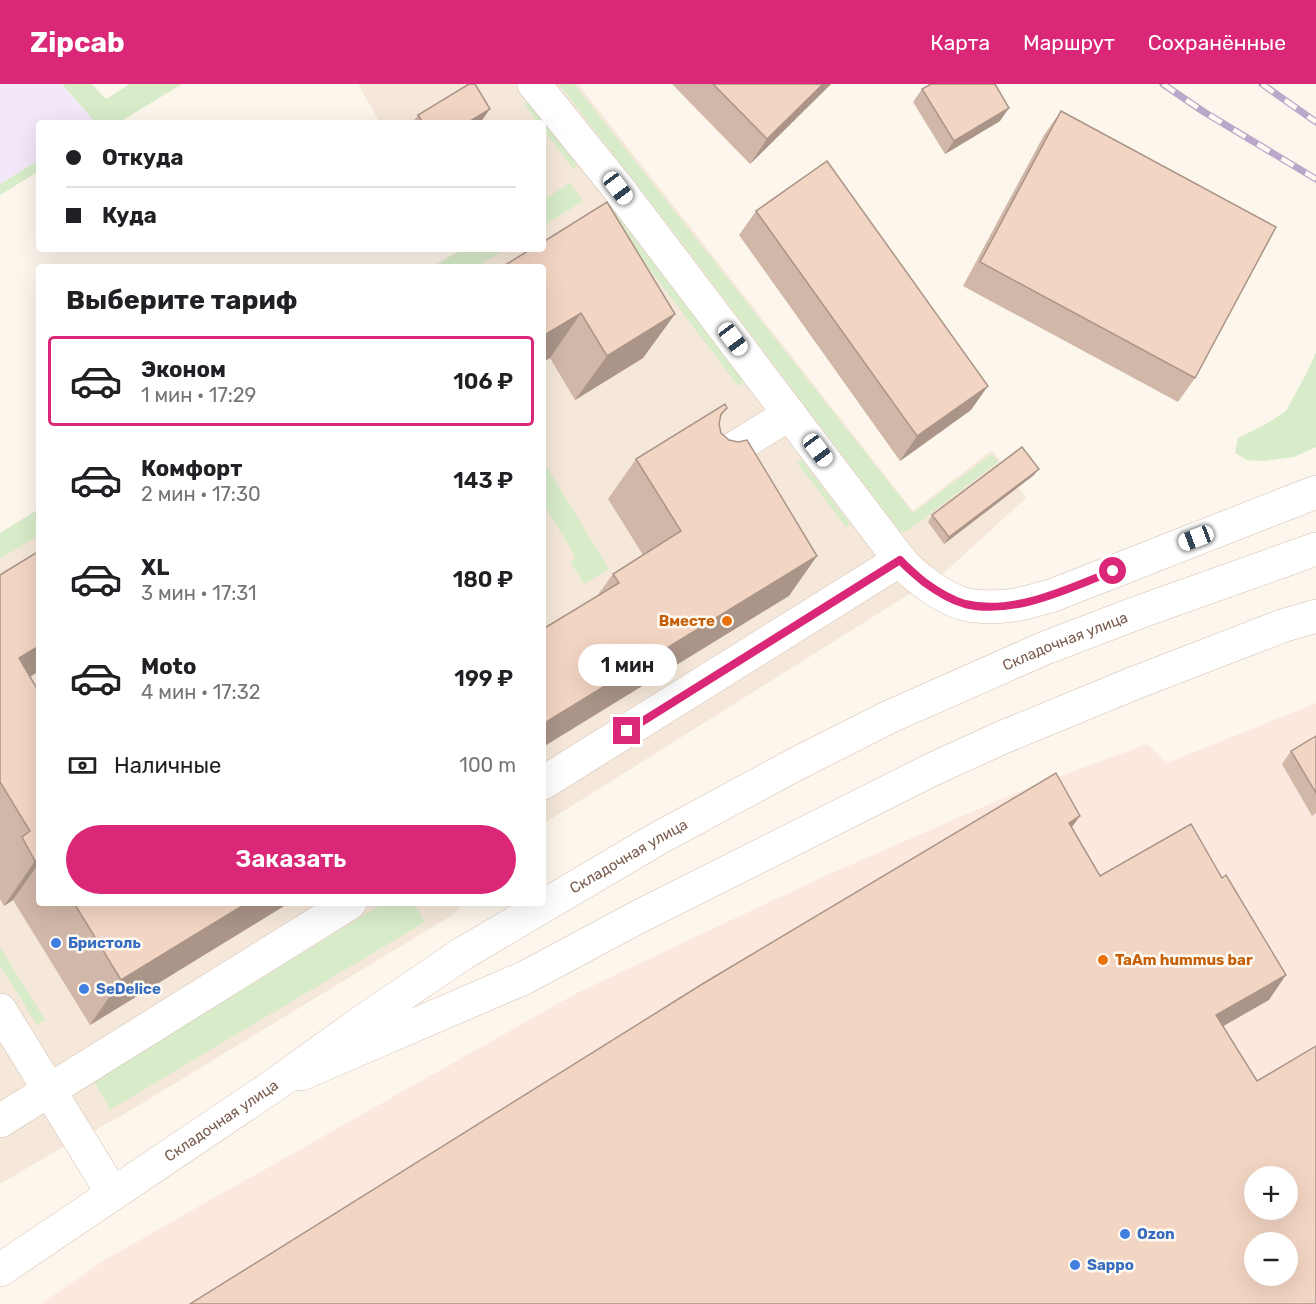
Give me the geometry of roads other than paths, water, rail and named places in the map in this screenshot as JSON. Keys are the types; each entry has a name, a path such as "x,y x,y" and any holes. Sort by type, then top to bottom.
{"street":[{"path":"534,84 618,188 903,563 935,590 964,604 990,606 1015,605 1051,596 1316,492"},
{"path":"709,464 790,414"},
{"name":"Складочная улица","path":"546,904 657,839 889,717 1045,648 1316,549"},
{"path":"546,781 903,563"},
{"path":"270,1088 524,978 640,916 991,742 1190,661 1282,626 1316,616"},
{"path":"0,1121 345,906"},
{"name":"Складочная улица","path":"0,1270 270,1088 462,954 543,906"},
{"path":"0,1010 113,1194"}],"railway":[{"path":"1163,84 1204,112 1316,179"},
{"path":"1262,84 1316,122"}],"place":[{"name":"Вместе","path":"727,621"},
{"name":"Бристоль","path":"56,943"},
{"name":"TaAm hummus bar","path":"1103,960"},
{"name":"SeDelice","path":"84,989"},
{"name":"Ozon","path":"1125,1234"},
{"name":"Sappo","path":"1075,1265"}]}
